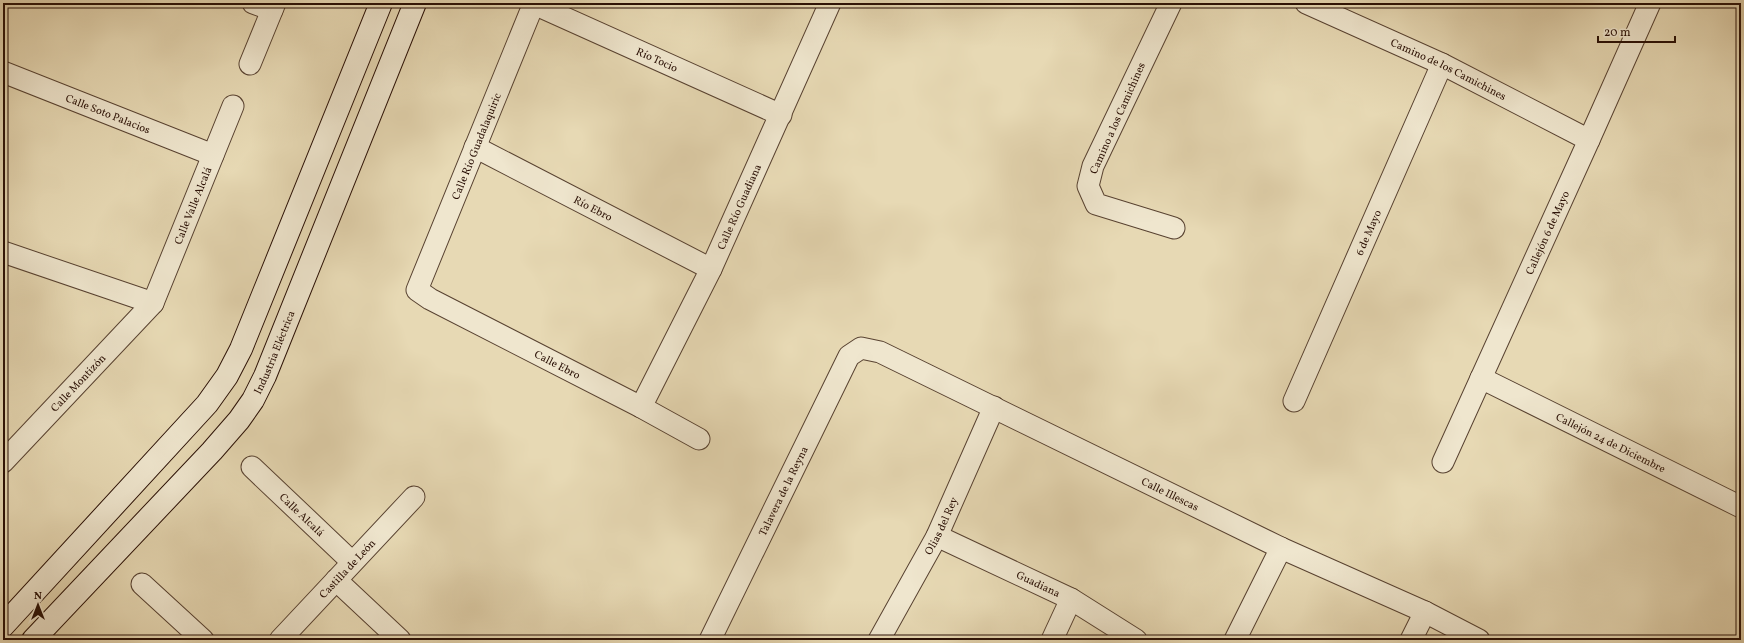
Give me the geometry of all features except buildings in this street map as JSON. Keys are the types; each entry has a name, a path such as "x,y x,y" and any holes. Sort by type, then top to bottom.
{"street":[{"path":"3,626 202,410 227,376 253,320 381,3"},
{"name":"Industria Eléctrica","path":"34,640 212,451 239,420 253,400 265,376 300,291 415,3"},
{"name":"Calle Río Guadiana","path":"641,407 711,269 830,3"},
{"name":"Camino a los Camichines","path":"1171,3 1094,166 1088,186 1096,204 1174,228"},
{"name":"Camino de los Camichines","path":"1306,3 1442,64 1589,140"},
{"name":"Callejón 6 de Mayo","path":"1443,462 1650,3"},
{"name":"Río Tocio","path":"534,4 781,115"},
{"name":"Calle Río Guadalaquiric","path":"417,290 534,4"},
{"path":"250,64 266,5"},
{"name":"6 de Mayo","path":"1294,401 1442,64"},
{"name":"Calle Soto Palacios","path":"3,72 213,155"},
{"name":"Calle Valle Alcalá","path":"153,303 232,106"},
{"name":"Río Ebro","path":"475,147 711,269"},
{"path":"3,252 153,303"},
{"name":"Calle Ebro","path":"417,290 430,299 641,407 699,439"},
{"name":"Calle Montizón","path":"3,462 153,303"},
{"name":"Calle Illescas","path":"861,348 880,352 1281,548 1425,612 1479,640"},
{"name":"Talavera de la Reyna","path":"710,640 849,356 861,348"},
{"name":"Callejón 24 de Diciembre","path":"1481,378 1741,507"},
{"name":"Olias del Rey","path":"879,640 937,536 994,407"},
{"name":"Calle Alcalá","path":"252,467 352,562"},
{"name":"Castilla de León","path":"280,640 414,497"},
{"name":"Guadiana","path":"937,536 1071,599 1136,640"},
{"path":"1235,640 1281,548"},
{"path":"336,580 400,640"},
{"path":"142,584 203,640"},
{"path":"1052,640 1071,599"},
{"path":"1410,640 1425,612"}]}
